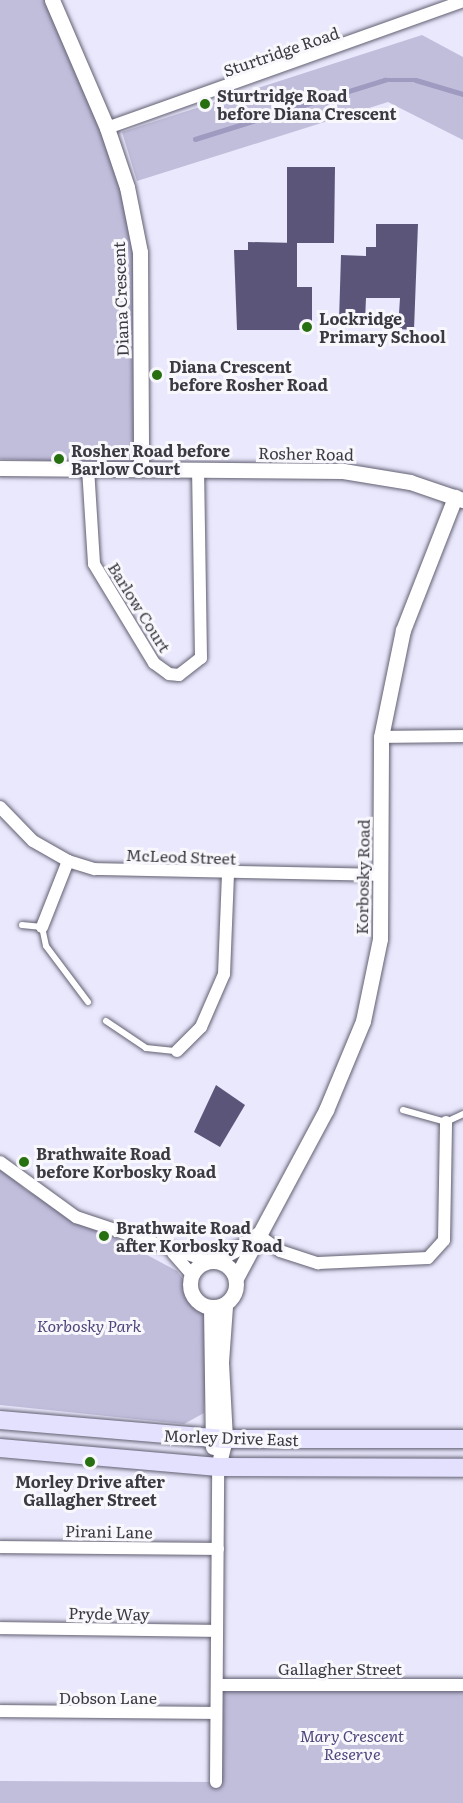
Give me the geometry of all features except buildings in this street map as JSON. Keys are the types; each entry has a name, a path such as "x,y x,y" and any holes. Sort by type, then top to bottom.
{"main road":[{"name":"Morley Drive East","path":"0,1420 218,1439 463,1439"},
{"name":"Morley Drive East","path":"0,1448 218,1467 463,1468"}],"street":[{"name":"Diana Crescent","path":"52,0 107,128 127,187 140,252 141,468"},
{"name":"Sturtridge Road","path":"107,128 463,1"},
{"name":"Rosher Road","path":"0,468 141,468 379,474 459,498"},
{"name":"Barlow Court","path":"88,468 94,564 154,663 169,674 179,675 201,658 198,469"},
{"name":"Korbosky Road","path":"236,1278 255,1238 326,1110 363,1021 380,939 381,737 403,630 459,498"},
{"path":"381,737 463,736"},
{"name":"McLeod Street","path":"0,807 33,841 68,861 123,872 381,874"},
{"path":"42,927 68,861"},
{"path":"177,1051 201,1028 224,974 228,874"},
{"path":"191,1274 212,1260 255,1238 280,1251 318,1263 419,1262 429,1258 444,1240 446,1122"},
{"path":"0,1162 76,1217 173,1253 212,1260 229,1266 236,1278 234,1293 218,1306"},
{"path":"173,1253 191,1274 193,1296 218,1306"},
{"path":"216,1782 218,1306"},
{"name":"Pirani Lane","path":"0,1547 218,1549"},
{"name":"Pryde Way","path":"0,1628 217,1631"},
{"name":"Gallagher Street","path":"217,1684 463,1685"},
{"name":"Dobson Lane","path":"0,1711 216,1713"}],"lane":[{"path":"22,926 42,927 45,946 88,1002"},
{"path":"106,1021 146,1048 177,1051"},
{"path":"403,1110 446,1122 463,1114"}],"green space":[{"path":"0,0 55,0 132,206 142,464 0,459"},
{"path":"422,35 463,57 463,140 388,102 137,181 122,132"},
{"name":"Korbosky Park","path":"0,1168 26,1190 177,1271 209,1315 204,1413 184,1424 0,1405"},
{"name":"Mary Crescent Reserve","path":"217,1685 463,1685 463,1803 0,1803 0,1781 216,1782"}],"waterway":[{"path":"195,139 385,80 416,80 463,94"}],"place":[{"name":"Sturtridge Road before Diana Crescent","path":"205,104"},
{"name":"Lockridge Primary School","path":"307,327"},
{"name":"Diana Crescent before Rosher Road","path":"157,375"},
{"name":"Rosher Road before Barlow Court","path":"59,459"},
{"name":"Brathwaite Road before Korbosky Road","path":"24,1162"},
{"name":"Brathwaite Road after Korbosky Road","path":"104,1236"},
{"name":"Morley Drive after Gallagher Street","path":"90,1462"}]}
